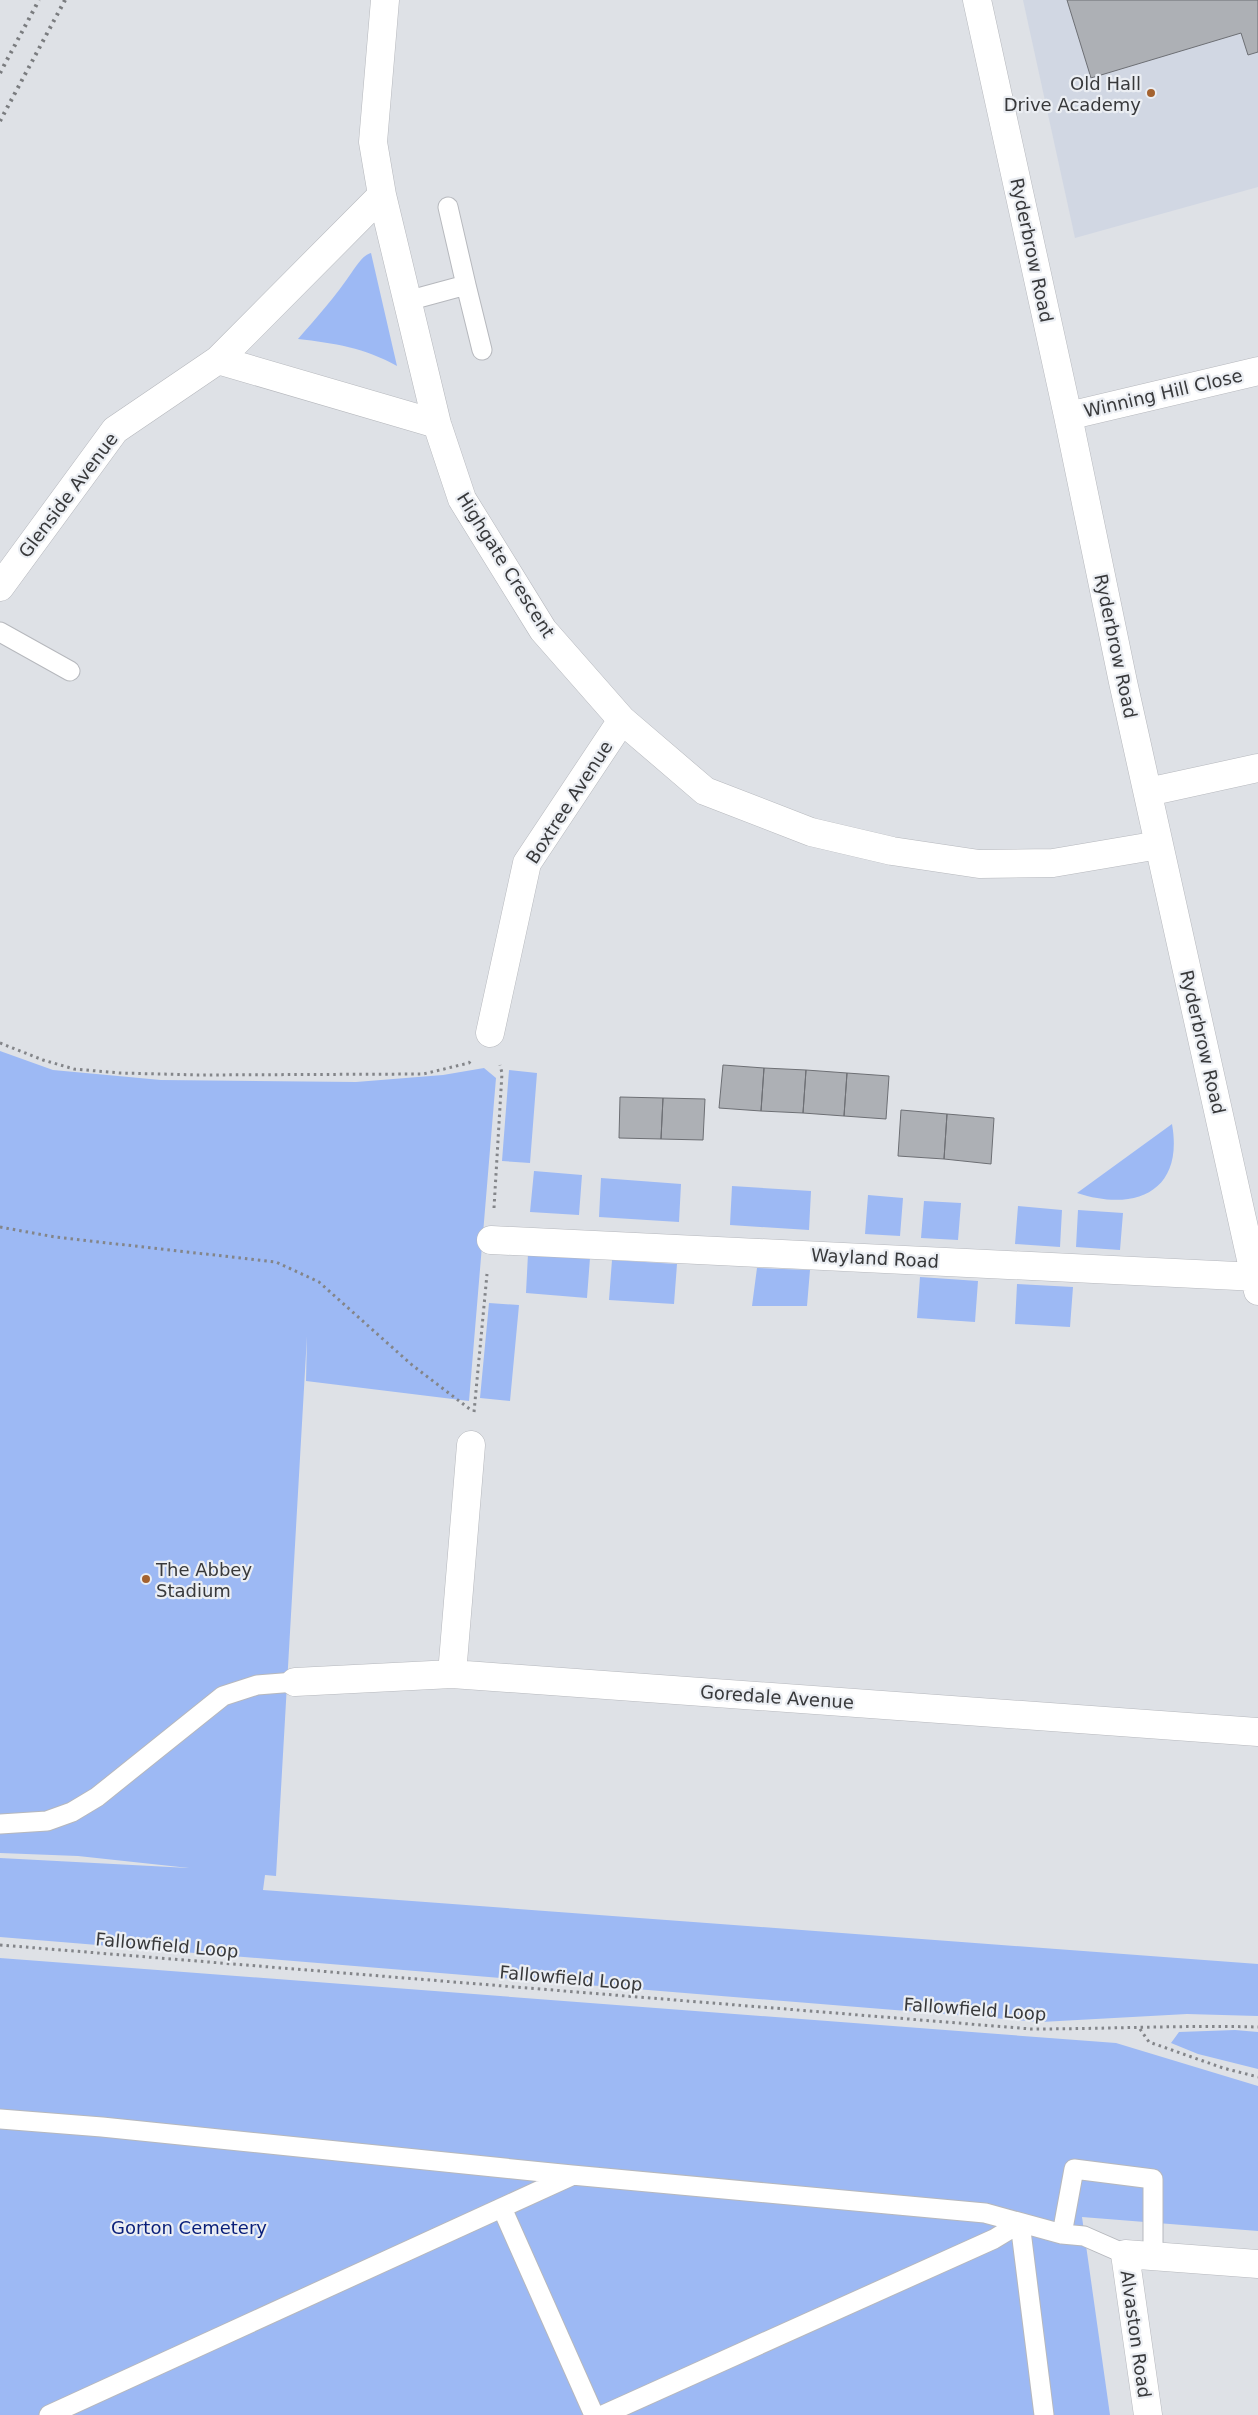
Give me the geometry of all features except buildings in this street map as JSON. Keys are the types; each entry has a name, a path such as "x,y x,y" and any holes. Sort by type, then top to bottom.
{"street":[{"name":"Highgate Crescent","path":"385,0 372,142 382,195 437,424 462,499 543,630 622,720 705,790 820,834 892,851 979,864 1053,862 1159,845"},
{"name":"Ryderbrow Road","path":"977,0 1068,416 1123,682 1257,1282"},
{"name":"Glenside Avenue","path":"0,587 115,430 218,360 382,195"},
{"path":"218,360 437,424"},
{"name":"Winning Hill Close","path":"1068,416 1258,371"},
{"name":"Boxtree Avenue","path":"490,1033 527,863 622,720"},
{"path":"1148,792 1258,768"},
{"name":"Wayland Road","path":"491,1240 1257,1282"},
{"path":"452,1674 471,1445"},
{"name":"Goredale Avenue","path":"295,1682 452,1674 1258,1732"},
{"path":"1125,2254 1258,2264"},
{"name":"Alvaston Road","path":"1125,2254 1148,2415"}],"lane":[{"path":"448,207 482,350"},
{"path":"407,301 466,285"},
{"path":"0,632 70,671"},
{"path":"0,1824 47,1821 72,1812 97,1798 223,1696 257,1685 295,1682"},
{"path":"0,2119 102,2126 572,2175 985,2213 1062,2234 1084,2236 1125,2254"},
{"path":"1062,2234 1074,2169 1153,2179 1153,2256"},
{"path":"49,2415 572,2175"},
{"path":"502,2208 594,2415"},
{"path":"603,2415 994,2239 1020,2223"},
{"path":"1020,2223 1044,2415"}],"path":[{"path":"0,1043 43,1060 74,1069 199,1075 367,1076 423,1074 469,1063 490,1033"},
{"path":"0,1227 55,1237 276,1262 319,1282 412,1365 474,1412"},
{"name":"Fallowfield Loop","path":"0,1946 1031,2029 1140,2029 1182,2025 1258,2027"},
{"path":"1140,2029 1149,2042 1223,2068 1258,2077"}],"shaded area":[{"name":"Old Hall Drive Academy","path":"1023,0 1258,0 1258,187 1075,238"}],"green space":[{"path":"371,253 397,366 349,347 298,339 333,298 360,261"},
{"path":"0,1051 53,1070 161,1080 356,1082 443,1075 484,1068 496,1078 469,1401 306,1381 307,1336 276,1876 265,1875 263,1890 1258,1964 1258,2016 1187,2014 1041,2022 0,1937 0,1858 189,1868 78,1856 0,1853"},
{"path":"509,1070 537,1073 530,1163 502,1161"},
{"path":"1172,1124 1174,1147 1170,1166 1163,1181 1151,1191 1136,1197 1118,1200 1077,1193"},
{"path":"534,1171 582,1175 579,1215 530,1212"},
{"path":"601,1178 681,1184 679,1222 599,1217"},
{"path":"732,1186 811,1191 809,1230 730,1225"},
{"path":"868,1195 903,1198 900,1236 865,1234"},
{"path":"924,1201 961,1203 958,1240 921,1238"},
{"path":"1018,1206 1062,1210 1060,1247 1015,1244"},
{"path":"1078,1210 1123,1213 1120,1250 1076,1247"},
{"path":"528,1254 590,1258 587,1298 526,1293"},
{"path":"612,1260 677,1264 674,1304 609,1300"},
{"path":"757,1268 810,1270 807,1306 752,1306"},
{"path":"920,1277 978,1281 975,1322 917,1318"},
{"path":"1017,1284 1073,1287 1070,1327 1015,1324"},
{"path":"489,1303 519,1305 510,1401 480,1398"},
{"name":"Gorton Cemetery","path":"0,1958 1116,2043 1258,2086 1258,2231 1082,2217 1110,2415 0,2415"},
{"path":"1235,2030 1258,2032 1258,2069 1198,2054 1171,2043 1179,2032"}],"railway":[{"path":"0,73 39,0"},
{"path":"0,121 65,0"}],"place":[{"name":"Old Hall Drive Academy","path":"1151,93"},
{"name":"The Abbey Stadium","path":"146,1579"}]}
